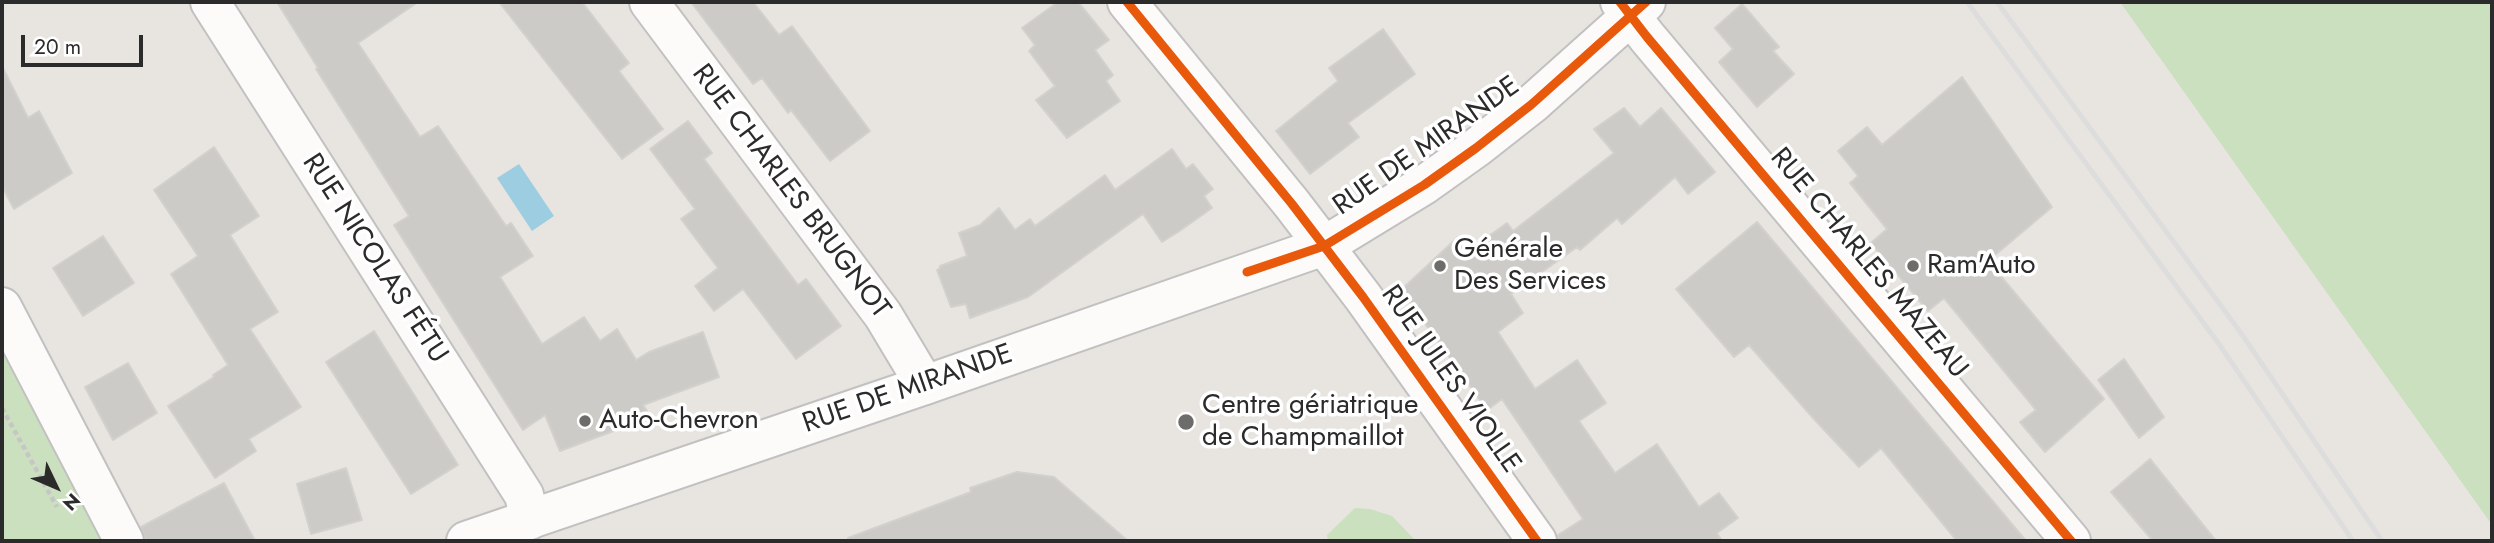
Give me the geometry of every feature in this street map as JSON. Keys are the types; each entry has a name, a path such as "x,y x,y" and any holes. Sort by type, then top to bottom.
{"street":[{"name":"RUE NICOLAS FÉTU","path":"209,2 524,495 530,520"},
{"name":"RUE CHARLES BRUGNOT","path":"649,2 883,315 925,385"},
{"name":"RUE JULES VIOLLE","path":"1127,2 1363,297 1536,541"},
{"name":"RUE DE MIRANDE","path":"466,541 1324,246 1476,148 1532,104 1633,6"},
{"name":"RUE CHARLES MAZEAU","path":"1633,6 2071,541"},
{"path":"2,307 124,541"}],"path":[{"path":"2,408 62,517"}],"green space":[{"path":"2120,2 2492,2 2492,525"},
{"path":"2,329 111,541 2,541"},
{"path":"1355,508 1370,509 1392,516 1416,541 1328,541 1327,535"}],"water":[{"path":"519,164 554,216 532,231 497,178"}],"building":[{"path":"277,2 418,2 358,43 420,137 438,126 506,226 511,223 533,256 500,277 542,344 584,317 600,341 617,329 636,360 649,352 703,332 719,377 643,405 651,417 560,451 545,415 523,430 394,225 409,216"},
{"path":"499,2 582,2 629,63 619,71 663,129 622,159"},
{"path":"691,2 753,2 779,35 792,26 870,131 830,161 791,110 788,113 762,78 753,84"},
{"path":"1058,2 1078,2 1109,40 1095,50 1113,75 1106,81 1120,101 1067,138 1036,100 1055,86 1029,51 1035,45 1022,28"},
{"path":"1742,4 1779,47 1773,51 1794,74 1757,107 1719,62 1733,49 1715,28"},
{"path":"1383,29 1415,74 1348,123 1359,137 1310,174 1276,131 1338,81 1329,68"},
{"path":"2,66 28,118 39,111 72,173 14,209 2,186"},
{"path":"1962,77 2052,207 1988,261 2104,399 2045,452 2020,422 2036,410 1944,298 1928,311 1871,243 1887,229 1850,183 1858,176 1838,151 1867,127 1882,145"},
{"path":"1624,108 1640,127 1661,108 1715,172 1688,194 1675,177 1622,224 1617,218 1580,250 1577,247 1511,294 1523,313 1498,332 1535,389 1577,360 1606,403 1579,421 1615,473 1657,444 1699,507 1719,493 1738,518 1717,533 1722,541 1558,541 1558,535 1583,519 1502,399 1487,410 1401,290 1458,237 1468,251 1507,223 1513,231 1614,153 1594,129"},
{"path":"688,121 712,153 704,159 798,285 806,279 841,326 796,359 743,289 714,311 695,286 718,268 681,219 695,209 650,149"},
{"path":"214,147 259,216 230,235 278,312 250,329 301,407 249,439 256,451 215,478 168,406 228,365 171,274 198,256 154,190"},
{"path":"1172,149 1186,169 1193,164 1213,189 1204,196 1212,208 1162,242 1143,214 1028,297 970,318 966,304 951,307 937,270 940,266 967,256 959,233 980,225 999,208 1015,230 1030,219 1035,226 1105,175 1115,190"},
{"path":"1757,222 2026,541 1957,541 1881,448 1859,467 1749,345 1734,357 1676,289"},
{"path":"103,236 134,283 83,316 53,268"},
{"path":"374,331 458,465 411,494 326,362"},
{"path":"2124,359 2164,417 2139,438 2098,380"},
{"path":"128,363 157,413 113,440 85,387"},
{"path":"2150,459 2216,541 2153,541 2111,492"},
{"path":"346,468 362,520 311,534 297,484"},
{"path":"1017,472 1054,477 1128,541 849,541 848,538 971,492 970,488"},
{"path":"224,483 255,541 146,541 141,527"}],"railway":[{"path":"1967,2 2219,344 2353,541"},
{"path":"1997,2 2241,333 2382,541"}],"cycle path":[{"path":"1127,2 1292,204 1363,297 1537,541"},
{"path":"1620,2 2071,541"},
{"path":"1247,272 1324,246 1424,185 1532,104 1646,2"}],"place":[{"name":"Générale Des Services","path":"1440,266"},
{"name":"Ram'Auto","path":"1913,266"},
{"name":"Auto-Chevron","path":"585,421"},
{"name":"Centre gériatrique de Champmaillot","path":"1186,422"}]}
